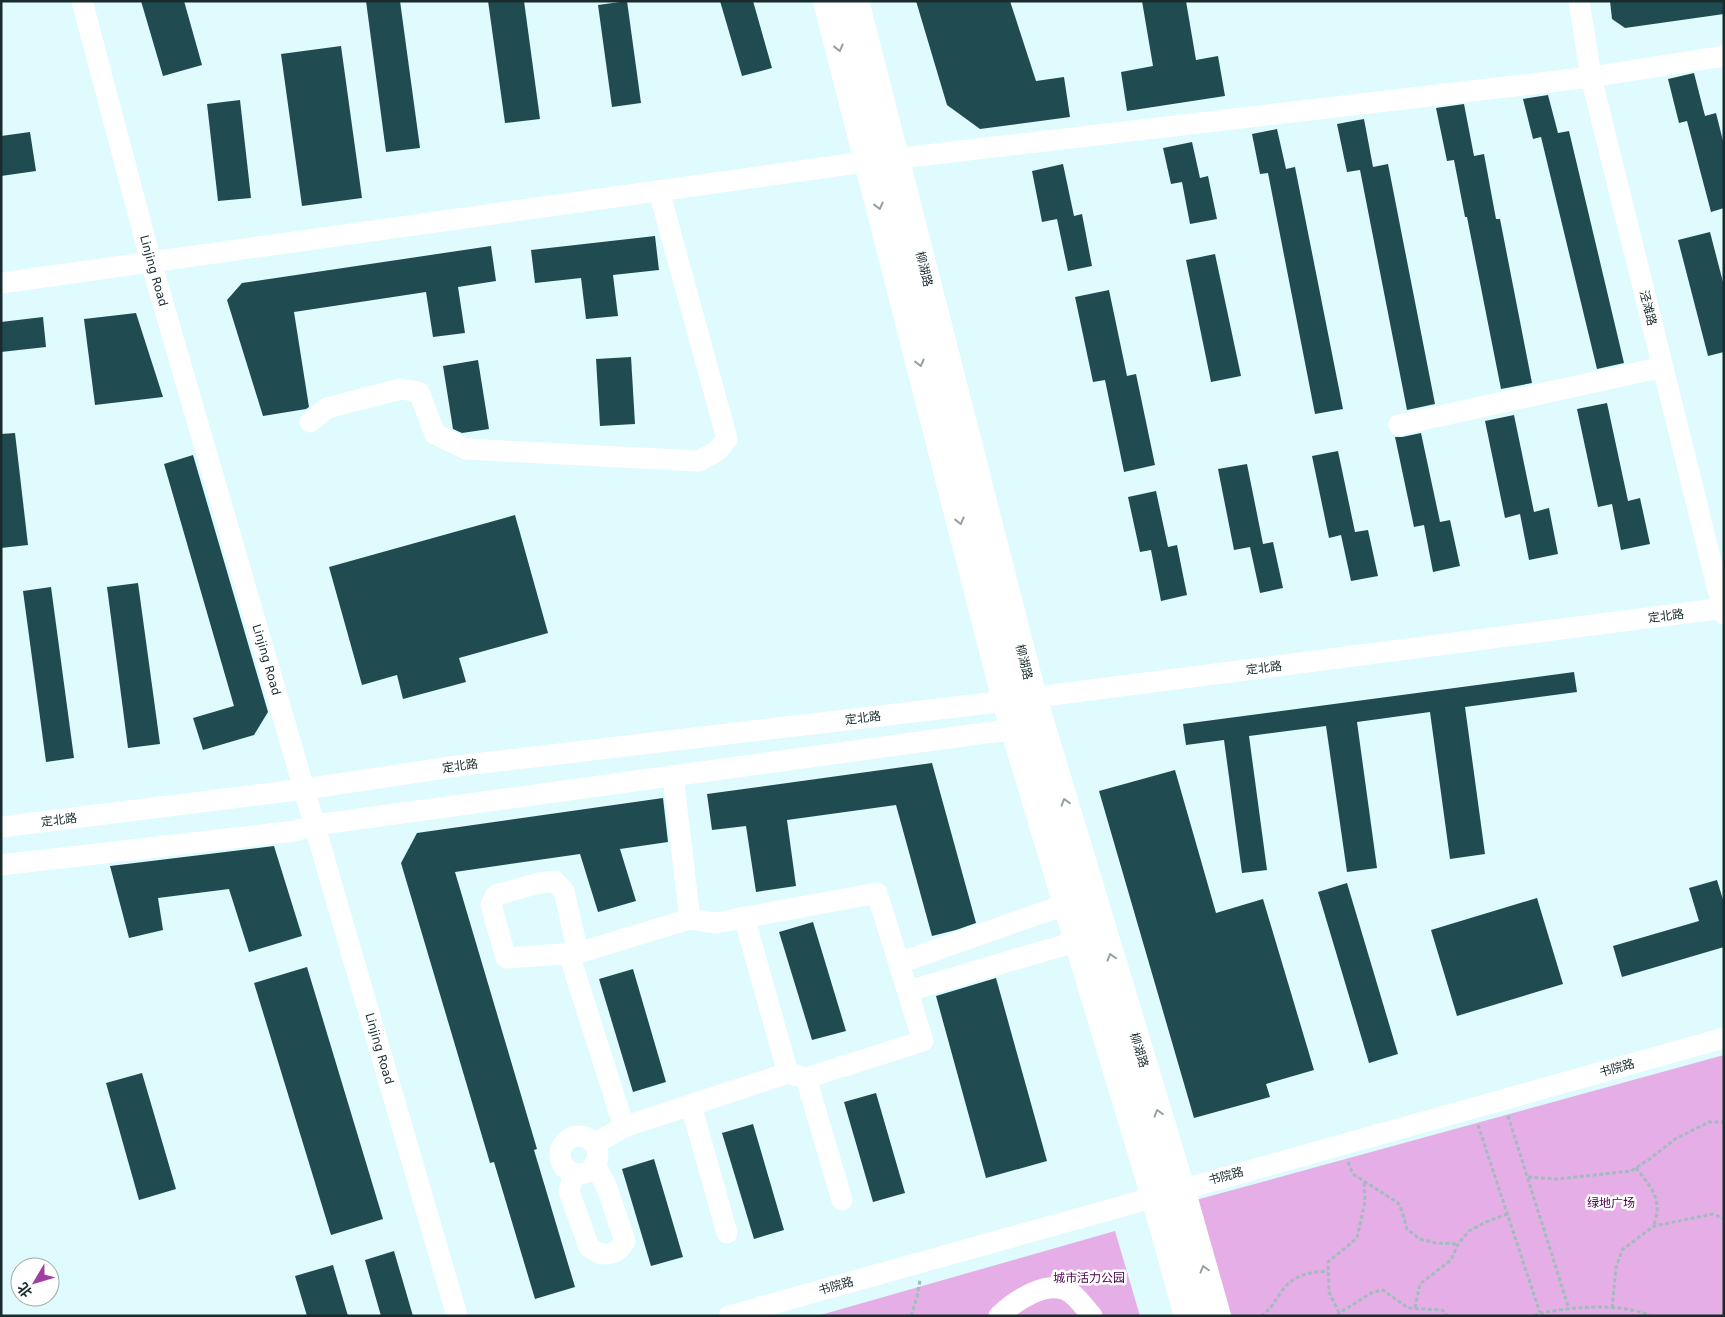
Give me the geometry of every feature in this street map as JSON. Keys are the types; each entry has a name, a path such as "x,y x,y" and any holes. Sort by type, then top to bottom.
{"main road":[{"path":"827,1 1006,701 1155,1197 1188,1316"},
{"name":"柳湖路","path":"855,1 1034,698 1181,1189 1217,1316"}],"street":[{"name":"Linjing Road","path":"82,1 151,262 457,1316"},
{"name":"泾滩路","path":"1579,1 1591,77 1723,610"},
{"path":"1,283 868,162 1591,77 1724,56"},
{"path":"310,422 327,408 401,389 419,392 435,434 466,449 699,461 717,451 727,438 659,191"},
{"path":"1399,425 1663,368"},
{"name":"定北路","path":"1,827 305,789 457,766 1034,698 1723,610"},
{"path":"1,864 295,831 315,826 985,732 1015,730"},
{"path":"673,776 690,919"},
{"path":"574,1173 569,1191 590,1247 595,1252 601,1254 614,1253 625,1241 595,1154 583,1137 570,1138 561,1148 560,1160 568,1171 580,1174 592,1169 595,1154 624,1127 692,1105 923,1041 877,893 715,923 690,919 573,954 506,958 491,905 496,895 539,883 554,881 564,892 573,954 624,1127"},
{"path":"899,963 1067,904"},
{"path":"744,918 797,1076 842,1200"},
{"path":"908,991 1078,941"},
{"name":"书院路","path":"729,1316 1724,1038"},
{"path":"692,1105 727,1233"},
{"path":"999,1316 1011,1304 1034,1292 1053,1287 1070,1292 1092,1316"}],"path":[{"path":"1503,1100 1569,1309"},
{"path":"1472,1108 1540,1313"},
{"path":"1528,1177 1557,1179 1631,1171 1684,1135 1709,1122 1724,1122"},
{"path":"1341,1145 1353,1174 1398,1203 1407,1229 1420,1239 1436,1243 1458,1244"},
{"path":"1636,1168 1644,1177 1658,1205 1654,1226"},
{"path":"1364,1182 1365,1201 1357,1238 1328,1262 1329,1292 1339,1315 1374,1292 1384,1290 1408,1308 1432,1308 1442,1310 1448,1316"},
{"path":"1415,1308 1420,1284 1451,1260 1458,1244 1469,1231 1507,1214"},
{"path":"1612,1308 1616,1268 1622,1250 1654,1226 1713,1214 1724,1219"},
{"path":"910,1316 917,1297 923,1262"},
{"path":"1261,1316 1273,1305 1284,1288 1293,1281 1307,1273 1328,1271"},
{"path":"1534,1316 1540,1313 1548,1314 1569,1309 1592,1307 1644,1312 1652,1316"}],"green space":[{"name":"绿地广场","path":"1724,1055 1724,1316 1228,1316 1196,1200"},
{"name":"城市活力公园","path":"1115,1231 1140,1316 817,1316"}],"building":[{"path":"141,1 184,1 202,65 163,76"},
{"path":"366,1 400,1 420,148 386,152"},
{"path":"488,1 524,1 540,119 505,123"},
{"path":"627,1 641,103 612,107 598,5"},
{"path":"720,1 753,1 772,68 742,76"},
{"path":"916,1 1010,1 1036,81 1064,77 1070,117 980,129 947,105"},
{"path":"1142,1 1186,1 1196,60 1218,56 1225,96 1127,111 1121,72 1153,66"},
{"path":"1610,1 1724,1 1724,14 1625,28 1612,19"},
{"path":"341,46 362,198 302,206 281,54"},
{"path":"1694,73 1705,116 1716,113 1724,145 1724,208 1711,212 1687,121 1679,123 1668,79"},
{"path":"1548,95 1558,133 1569,131 1624,363 1597,369 1541,137 1533,139 1523,99"},
{"path":"240,100 251,198 218,201 207,104"},
{"path":"1464,104 1474,156 1484,154 1496,219 1500,219 1532,383 1501,389 1454,160 1447,161 1436,108"},
{"path":"1364,119 1373,167 1388,164 1435,404 1407,410 1360,170 1347,172 1337,124"},
{"path":"1277,129 1286,169 1295,167 1343,409 1315,414 1268,173 1260,174 1252,134"},
{"path":"30,132 36,171 1,176 1,136"},
{"path":"1192,142 1200,178 1208,176 1217,219 1190,224 1182,182 1171,184 1163,148"},
{"path":"1063,164 1074,216 1082,214 1092,266 1068,271 1057,219 1042,222 1032,171"},
{"path":"1710,232 1724,286 1724,352 1708,356 1678,240"},
{"path":"655,236 659,270 613,275 618,316 586,319 581,278 535,283 531,250"},
{"path":"491,246 496,281 458,287 465,333 433,337 426,292 294,312 309,407 263,416 227,300 242,283"},
{"path":"1215,254 1241,376 1211,382 1186,260"},
{"path":"1109,290 1127,376 1136,374 1155,465 1124,472 1105,380 1093,382 1075,297"},
{"path":"136,313 163,397 95,405 84,319"},
{"path":"43,317 46,347 1,352 1,322"},
{"path":"631,357 635,424 600,426 596,359"},
{"path":"478,360 489,429 462,433 453,429 443,366"},
{"path":"1607,403 1628,501 1640,498 1650,544 1621,550 1612,504 1598,507 1577,409"},
{"path":"1514,415 1534,512 1549,508 1558,554 1529,560 1520,514 1505,518 1485,421"},
{"path":"15,433 28,545 1,548 1,434"},
{"path":"1421,433 1440,522 1450,520 1460,566 1433,572 1424,525 1414,527 1395,437"},
{"path":"1338,451 1355,532 1368,530 1378,576 1351,581 1341,535 1329,538 1312,456"},
{"path":"193,455 268,712 254,735 203,750 193,718 234,706 164,464"},
{"path":"1247,464 1263,544 1273,542 1283,588 1260,593 1250,547 1234,550 1218,469"},
{"path":"1156,491 1168,547 1177,545 1187,595 1161,601 1151,550 1140,552 1128,497"},
{"path":"515,515 548,633 459,658 466,682 403,699 397,675 362,685 329,567"},
{"path":"138,583 160,744 128,748 107,587"},
{"path":"51,587 74,758 46,762 23,591"},
{"path":"1574,672 1577,692 1465,707 1485,854 1450,859 1430,712 1357,722 1377,868 1347,872 1326,726 1249,736 1267,870 1242,873 1224,740 1186,745 1183,724"},
{"path":"932,763 976,923 956,930 932,936 896,805 787,820 796,886 756,892 746,826 712,830 707,794"},
{"path":"1175,770 1216,913 1263,899 1314,1070 1266,1084 1270,1097 1194,1118 1099,791"},
{"path":"663,798 668,842 620,849 636,901 598,912 580,854 455,872 537,1149 534,1150 575,1287 535,1299 494,1162 490,1163 401,863 417,833"},
{"path":"274,846 302,936 249,952 229,889 158,898 163,930 129,938 110,866"},
{"path":"1717,880 1724,903 1724,947 1622,977 1613,946 1699,921 1689,888"},
{"path":"1347,883 1398,1054 1369,1063 1318,892"},
{"path":"1537,898 1563,984 1457,1016 1431,930"},
{"path":"813,922 846,1031 812,1040 779,932"},
{"path":"307,967 383,1219 331,1235 254,983"},
{"path":"633,969 666,1082 633,1092 599,979"},
{"path":"996,978 1047,1161 986,1178 936,996"},
{"path":"142,1073 176,1189 139,1200 106,1083"},
{"path":"876,1093 905,1193 873,1202 844,1102"},
{"path":"753,1124 784,1230 754,1239 722,1133"},
{"path":"654,1159 683,1257 651,1266 622,1169"},
{"path":"394,1251 413,1316 381,1316 365,1260"},
{"path":"333,1265 348,1316 307,1316 295,1276"}]}
